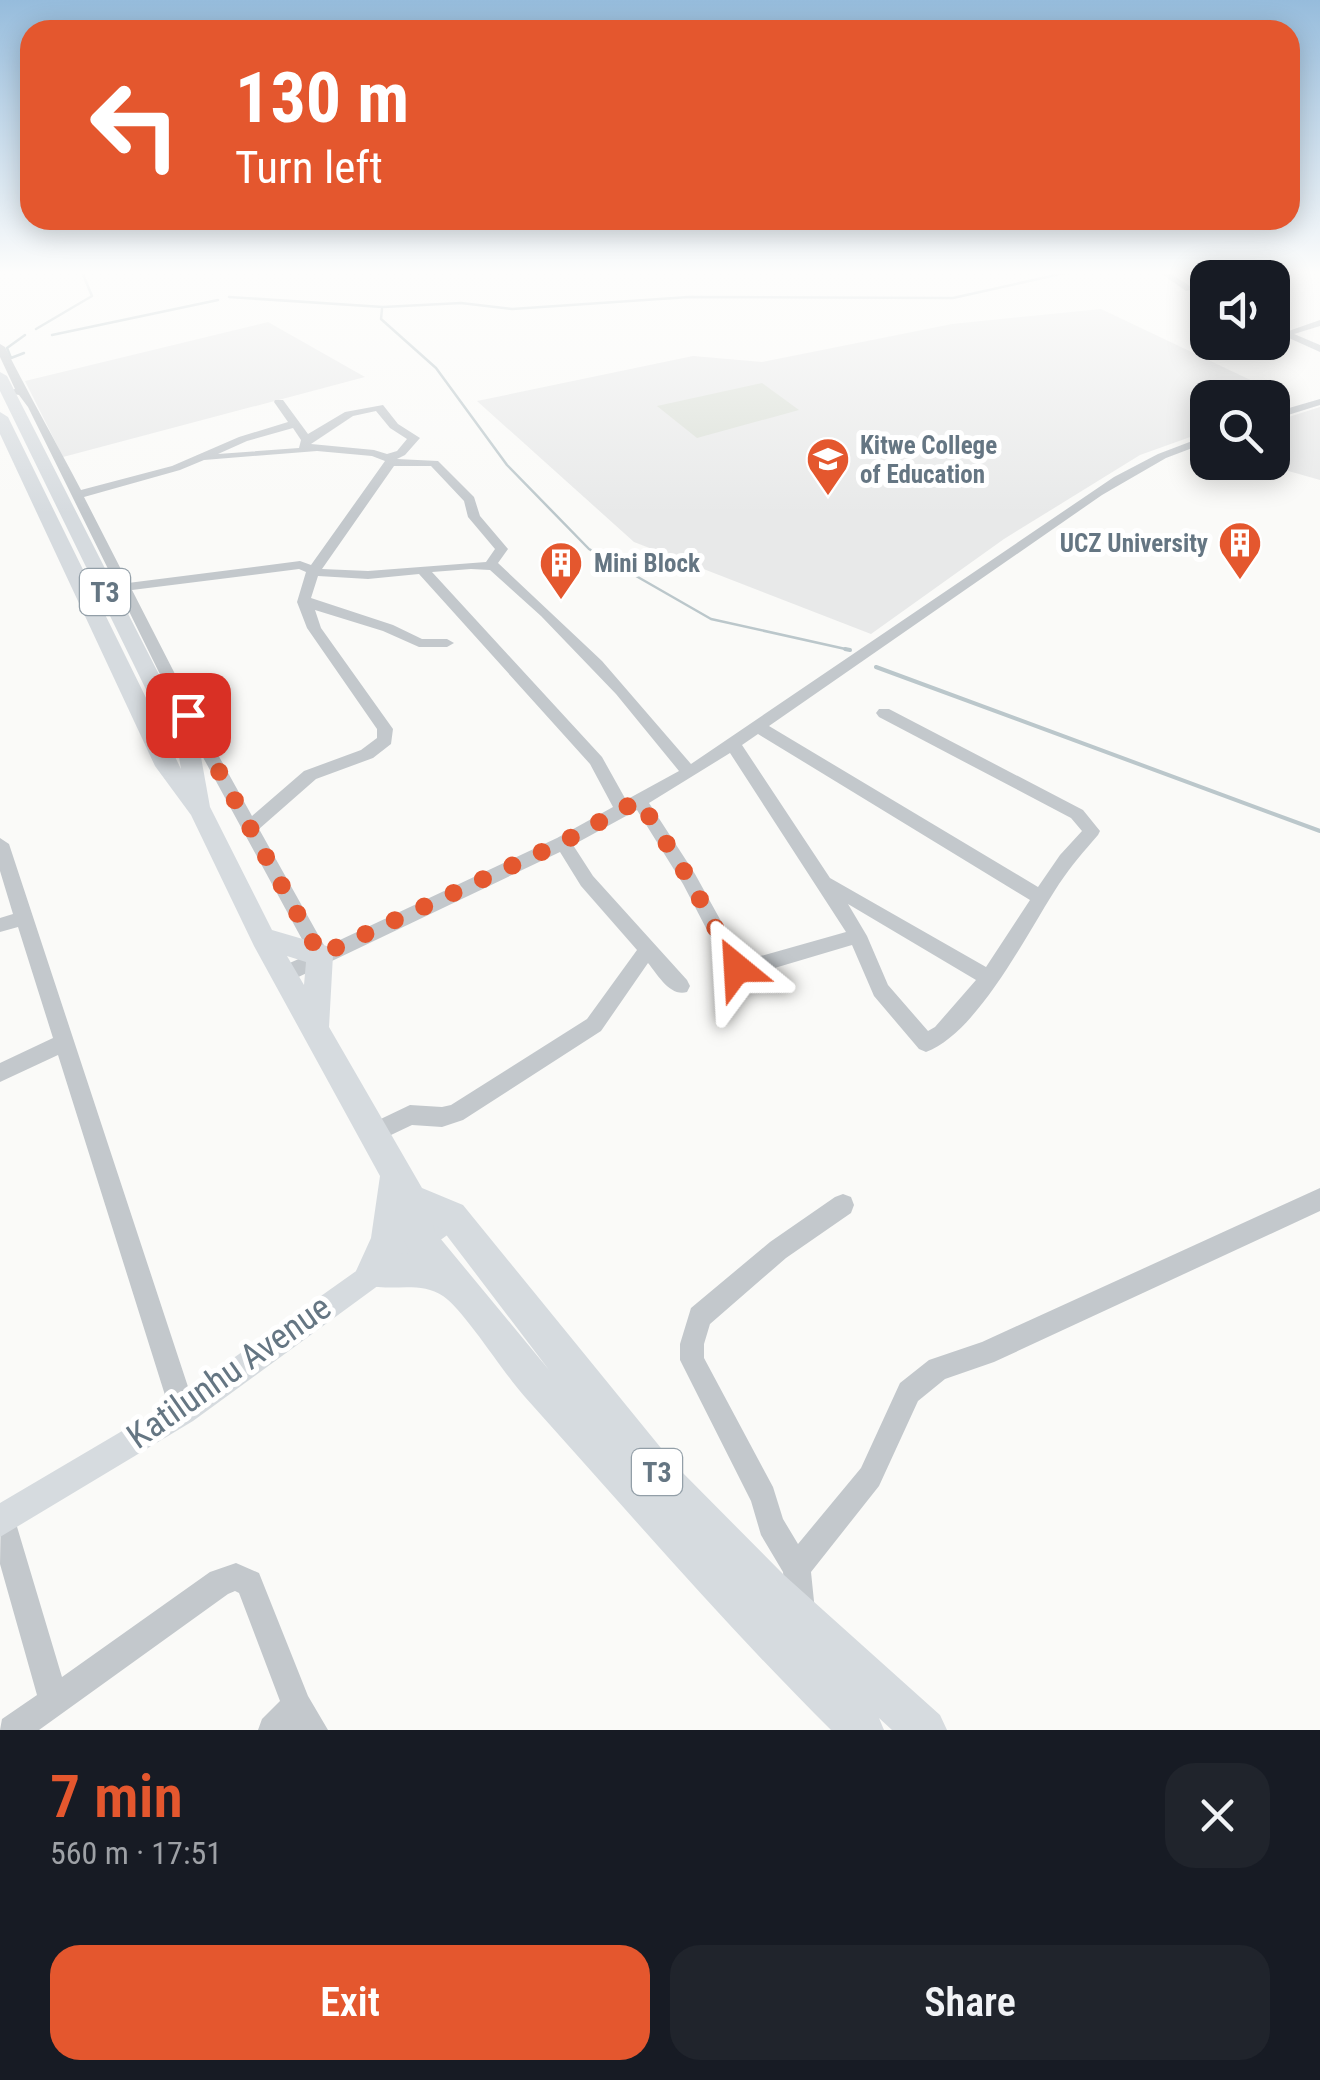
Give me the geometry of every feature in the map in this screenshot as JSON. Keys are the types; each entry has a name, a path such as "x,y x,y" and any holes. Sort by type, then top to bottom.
{"highway":[{"name":"T3","path":"10,386 166,766 200,811 262,938 403,1189 420,1240 528,1374 794,1664 862,1730"},
{"name":"T3","path":"0,417 98,601"},
{"path":"262,938 320,955 314,1032"},
{"path":"452,1216 403,1189 373,1272 419,1270 454,1283"},
{"name":"T3","path":"452,1216 627,1439 709,1530 802,1622 925,1730"}],"main road":[{"name":"Katilunhu Avenue","path":"0,1520 183,1411 452,1216"}],"street":[{"path":"2,353 10,386 50,437 100,545 127,587 188,715 320,955"},
{"path":"279,402 309,445"},
{"path":"1290,411 1320,402"},
{"path":"248,828 310,775 367,754 385,740 385,729 314,628 304,602 313,572 390,460 414,438 394,426 377,407 349,414 309,445"},
{"path":"77,494 176,468 243,438 294,424"},
{"path":"283,974 563,842 689,773 1038,536 1082,501 1173,448 1190,443"},
{"path":"196,458 309,445 390,460 434,462 470,500 474,517 502,549 490,565"},
{"path":"98,601 127,587 300,564 313,572 423,571 490,565 514,583 610,680 654,727 689,773"},
{"path":"423,571 596,761 631,805 689,879 737,968 744,970 858,936"},
{"path":"304,602 392,629 408,641 427,645 447,643"},
{"path":"733,744 858,936 881,990 926,1043 937,1040 987,977 1066,859 1092,831 1077,814 884,713"},
{"path":"757,726 1040,898"},
{"path":"563,842 587,881 680,986"},
{"path":"0,844 183,1411"},
{"path":"821,880 987,977"},
{"path":"0,925 23,918"},
{"path":"372,1134 410,1115 442,1117 456,1113 594,1025 608,1012 636,962 648,950"},
{"path":"0,1072 66,1042"},
{"path":"797,1568 870,1477 909,1392 938,1370 986,1353 1320,1199"},
{"path":"802,1622 797,1568 771,1525 763,1497 692,1360 692,1344 700,1317 778,1250 843,1205"},
{"path":"0,1520 54,1700"},
{"path":"13,1730 220,1582 236,1576 249,1583 305,1718 272,1730"}],"shaded area":[{"path":"141,353 322,353 365,377 63,457 25,381"},
{"name":"Kitwe College of Education","path":"808,353 1190,353 1190,360 1208,360 1250,380 1190,380 1190,437 1140,455 1004,539 871,634 634,542 477,401 693,356 762,362"},
{"path":"762,383 799,410 697,438 657,406"},
{"path":"1320,407 1320,480 1290,472 1290,417"}],"waterway":[{"path":"9,353 11,358 24,353"},
{"path":"419,353 436,368 507,465 589,549 711,619 850,650 845,649"},
{"path":"876,667 1320,831"}],"place":[{"name":"Kitwe College of Education","path":"828,497"},
{"name":"UCZ University","path":"1240,581"},
{"name":"Mini Block","path":"561,601"}],"route":[{"path":"188,715 320,955 563,842 639,800 689,879 737,968"}]}
